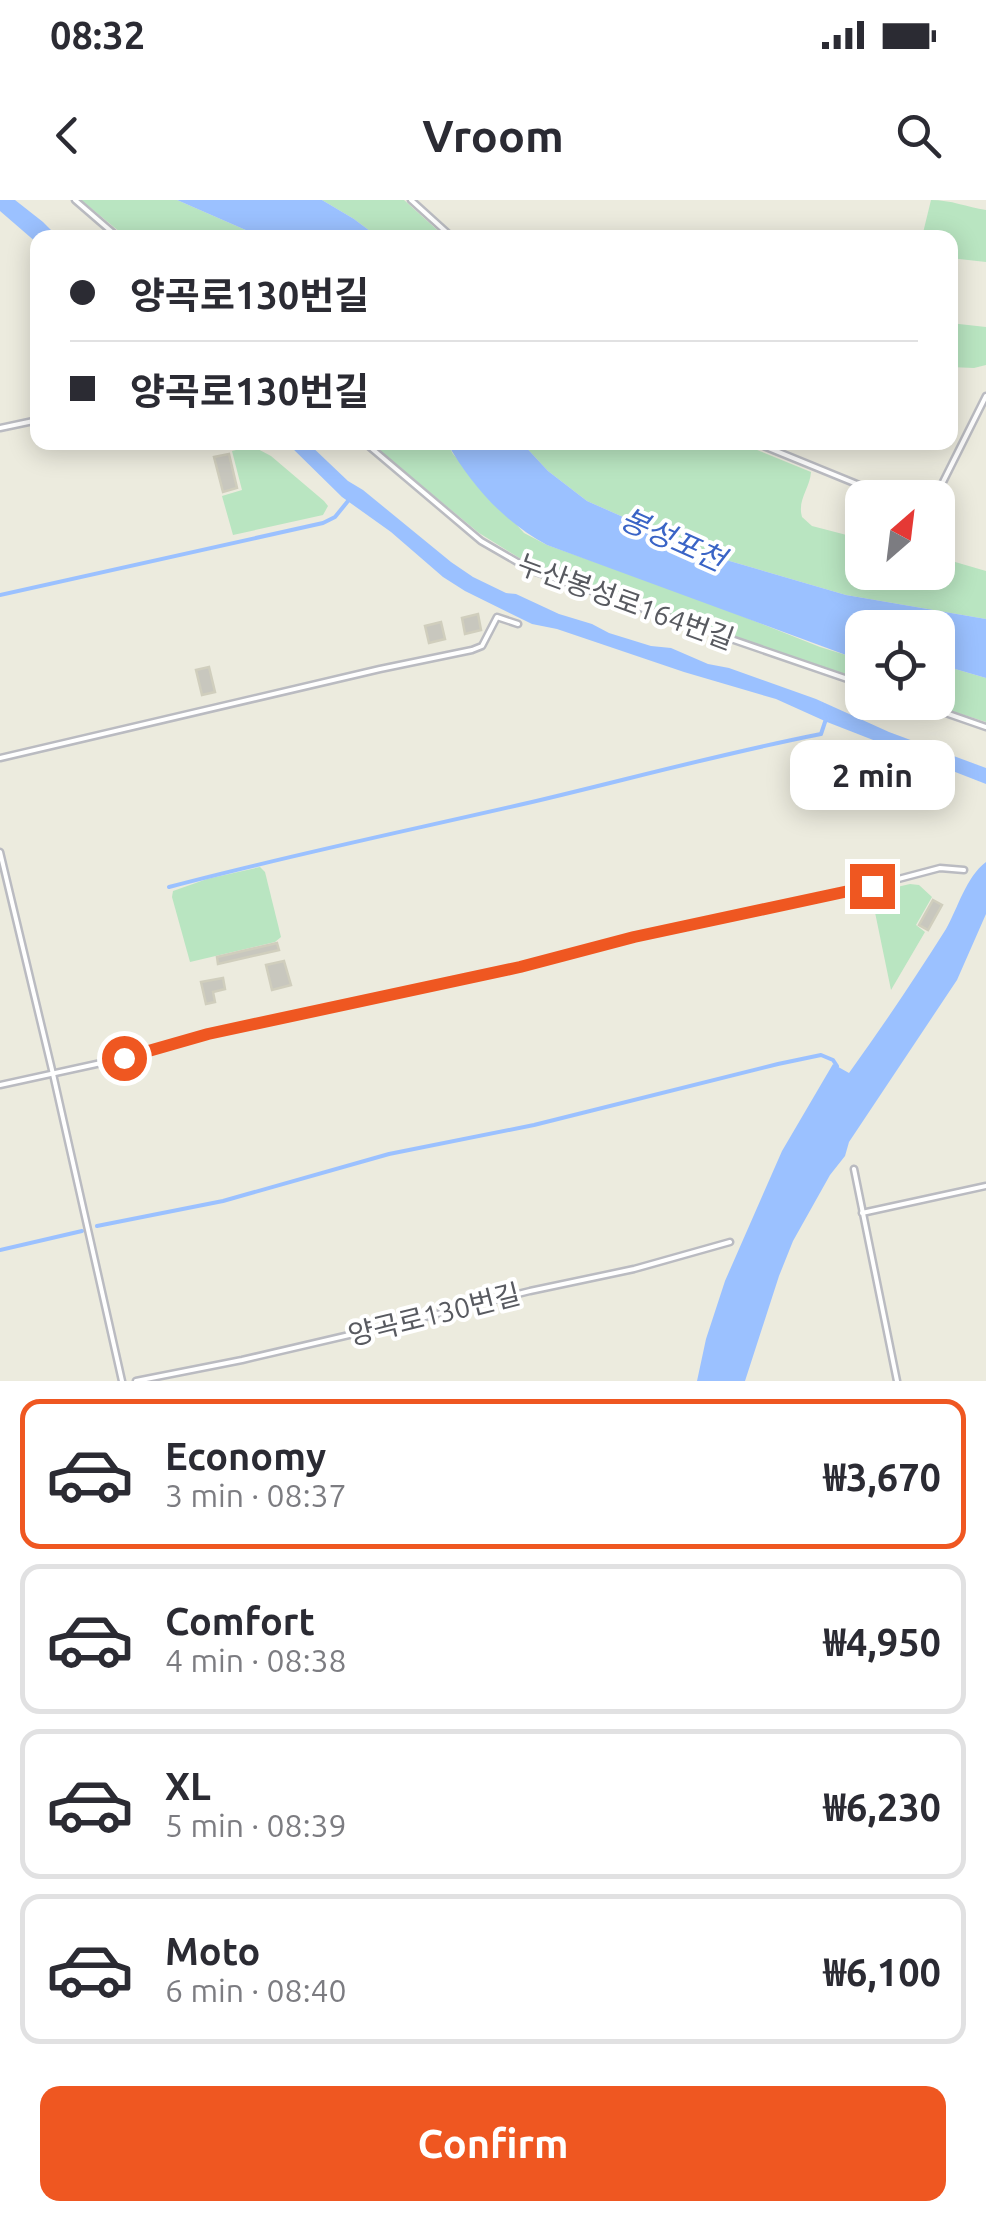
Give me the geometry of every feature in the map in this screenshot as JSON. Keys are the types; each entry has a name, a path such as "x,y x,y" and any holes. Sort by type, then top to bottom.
{"lane":[{"path":"75,200 111,230"},
{"path":"411,200 444,230"},
{"path":"944,480 986,396"},
{"path":"0,428 30,422"},
{"name":"누산봉성로164번길","path":"373,450 481,541 533,570 845,678"},
{"path":"773,450 846,480"},
{"path":"0,758 459,653 482,646 497,617 518,624"},
{"path":"955,716 986,727"},
{"path":"0,852 122,1381"},
{"path":"0,1085 940,868 964,870"},
{"path":"854,1169 897,1381"},
{"path":"862,1213 986,1186"},
{"name":"양곡로130번길","path":"136,1381 226,1364 496,1298 634,1269 730,1242"}],"green space":[{"path":"81,200 177,200 246,230 117,230"},
{"path":"322,200 404,200 437,230 369,230"},
{"path":"931,200 986,210 986,262 958,259 958,230 924,230"},
{"path":"958,324 986,327 986,365 958,367"},
{"path":"260,450 271,456 324,501 328,506 323,515 233,535 222,496 242,490 232,451"},
{"path":"378,450 451,450 524,533 547,545 845,655 845,675 534,567 479,533"},
{"path":"528,450 757,450 811,472 801,505 802,517 812,526 845,535 845,590 955,590 955,562 986,571 986,619 955,614 955,610 846,595 709,555 587,501 548,471"},
{"path":"955,669 986,678 986,722 955,712"},
{"path":"260,867 265,872 281,937 275,942 190,962 173,891"},
{"path":"919,885 932,897 916,925 925,932 891,990 871,893"}],"water":[{"path":"0,200 15,200 51,230 30,230 30,237 0,211"},
{"path":"177,200 322,200 369,230 246,230"},
{"path":"294,450 315,450 348,481 451,562 506,593 609,633 671,648 816,699 845,712 845,720 862,720 986,768 986,784 776,699 532,624 443,577 342,497"},
{"path":"452,450 528,450 548,471 587,501 709,555 846,595 934,610 845,610 845,655 547,545 516,525 490,501"},
{"path":"955,614 986,619 986,678 955,669"},
{"path":"986,862 986,914 957,980 849,1142 845,1156 793,1241 745,1381 697,1381 725,1281 782,1151 833,1064 849,1073 862,1055 946,929 973,876"}],"building":[{"path":"229,454 237,488 223,492 214,457"},
{"path":"478,614 481,630 465,634 462,618"},
{"path":"441,622 445,639 429,643 425,626"},
{"path":"209,667 215,692 202,695 196,670"},
{"path":"933,900 942,905 928,930 919,925"},
{"path":"277,943 279,950 218,964 217,957"},
{"path":"284,961 291,985 272,990 266,965"},
{"path":"223,978 225,989 213,992 215,1002 206,1004 201,982"}],"waterway":[{"path":"0,595 323,523 335,517 348,501"},
{"path":"169,887 821,734 826,719"},
{"path":"97,1226 223,1201 389,1154 534,1125 778,1064 821,1055 837,1066"},
{"path":"0,1250 82,1231"}],"route":[{"path":"124,1058 208,1034 872,886"}],"water label":[{"name":"봉성포천","path":"673,539"}]}
